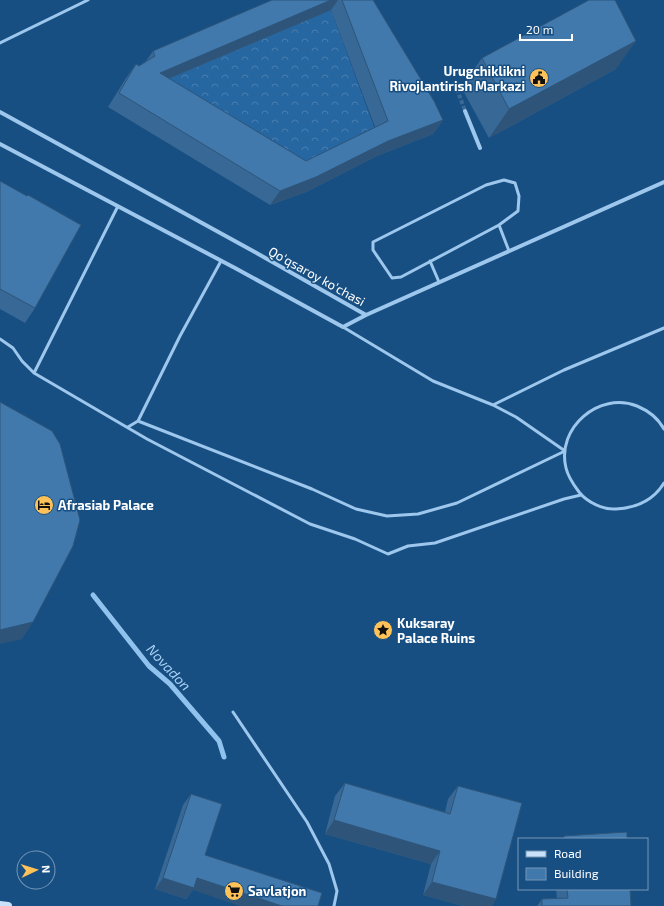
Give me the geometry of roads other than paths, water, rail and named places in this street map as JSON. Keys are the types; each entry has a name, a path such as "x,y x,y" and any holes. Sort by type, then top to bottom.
{"main road":[{"path":"0,905 8,906"}],"street":[{"path":"465,111 480,148"},
{"name":"Qo'qsaroy ko'chasi","path":"0,112 366,314"},
{"path":"0,144 343,327"},
{"path":"366,314 664,182"},
{"name":"Qo'qsaroy ko'chasi","path":"343,327 366,314"}],"lane":[{"path":"0,43 88,0"},
{"path":"504,180 514,183 519,196 518,211 499,225 401,277 392,278 373,250 373,242 486,185 504,180"},
{"path":"34,373 118,206"},
{"path":"499,225 509,251"},
{"path":"128,427 138,421 180,336 221,261"},
{"path":"430,261 439,282"},
{"path":"343,327 433,381 493,405 516,417 565,452"},
{"path":"493,405 564,370 664,328"},
{"path":"0,340 13,348 22,361 34,373 128,427 310,524 355,539 388,554 408,546 435,543 564,499 581,495"},
{"path":"664,429 660,422 647,410 630,403 612,402 594,408 580,419 570,434 565,452 566,468 572,482 581,495 596,504 612,509 629,509 646,502 660,490 664,483"},
{"path":"138,421 356,509 386,516 418,514 457,504 565,452"},
{"path":"233,712 308,822 329,864 337,891 334,906"}],"waterway":[{"name":"Novadon","path":"93,595 149,666 170,684 219,741 224,757"}],"tunnel":[{"path":"457,89 465,111"}],"place":[{"name":"Urugchiklikni Rivojlantirish Markazi","path":"539,78"},
{"name":"Afrasiab Palace","path":"44,505"},
{"name":"Kuksaray Palace Ruins","path":"383,630"},
{"name":"Savlatjon","path":"234,891"}]}
